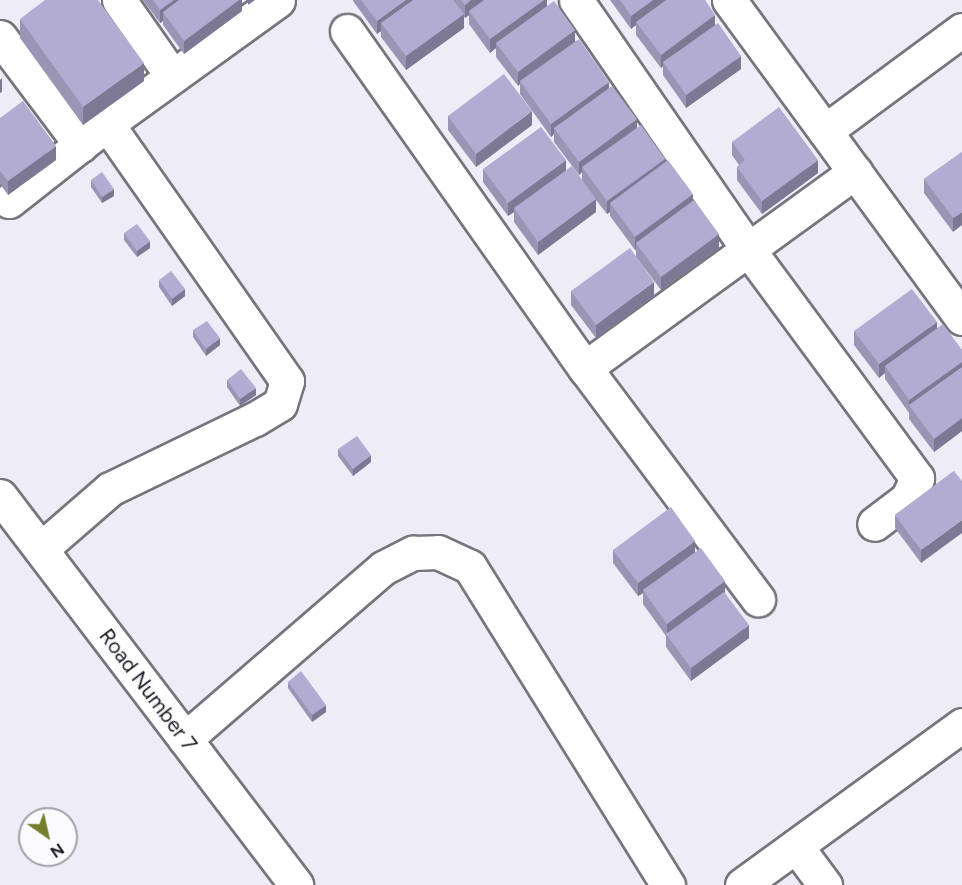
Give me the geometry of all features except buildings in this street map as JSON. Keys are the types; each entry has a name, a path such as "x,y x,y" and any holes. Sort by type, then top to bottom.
{"street":[{"path":"119,0 172,76"},
{"path":"9,201 107,124 278,0"},
{"path":"576,0 748,249 917,478 907,499 874,524"},
{"path":"729,0 962,318"},
{"path":"825,131 962,30"},
{"path":"347,32 585,368 758,600"},
{"path":"0,37 81,145"},
{"path":"41,549 110,489 255,419 280,404 287,381 107,124"},
{"path":"585,368 855,172"},
{"name":"Road Number 7","path":"0,496 296,885"},
{"path":"185,739 383,568 413,553 438,552 470,567 668,885"},
{"path":"742,885 962,725"},
{"path":"796,846 825,885"}]}
